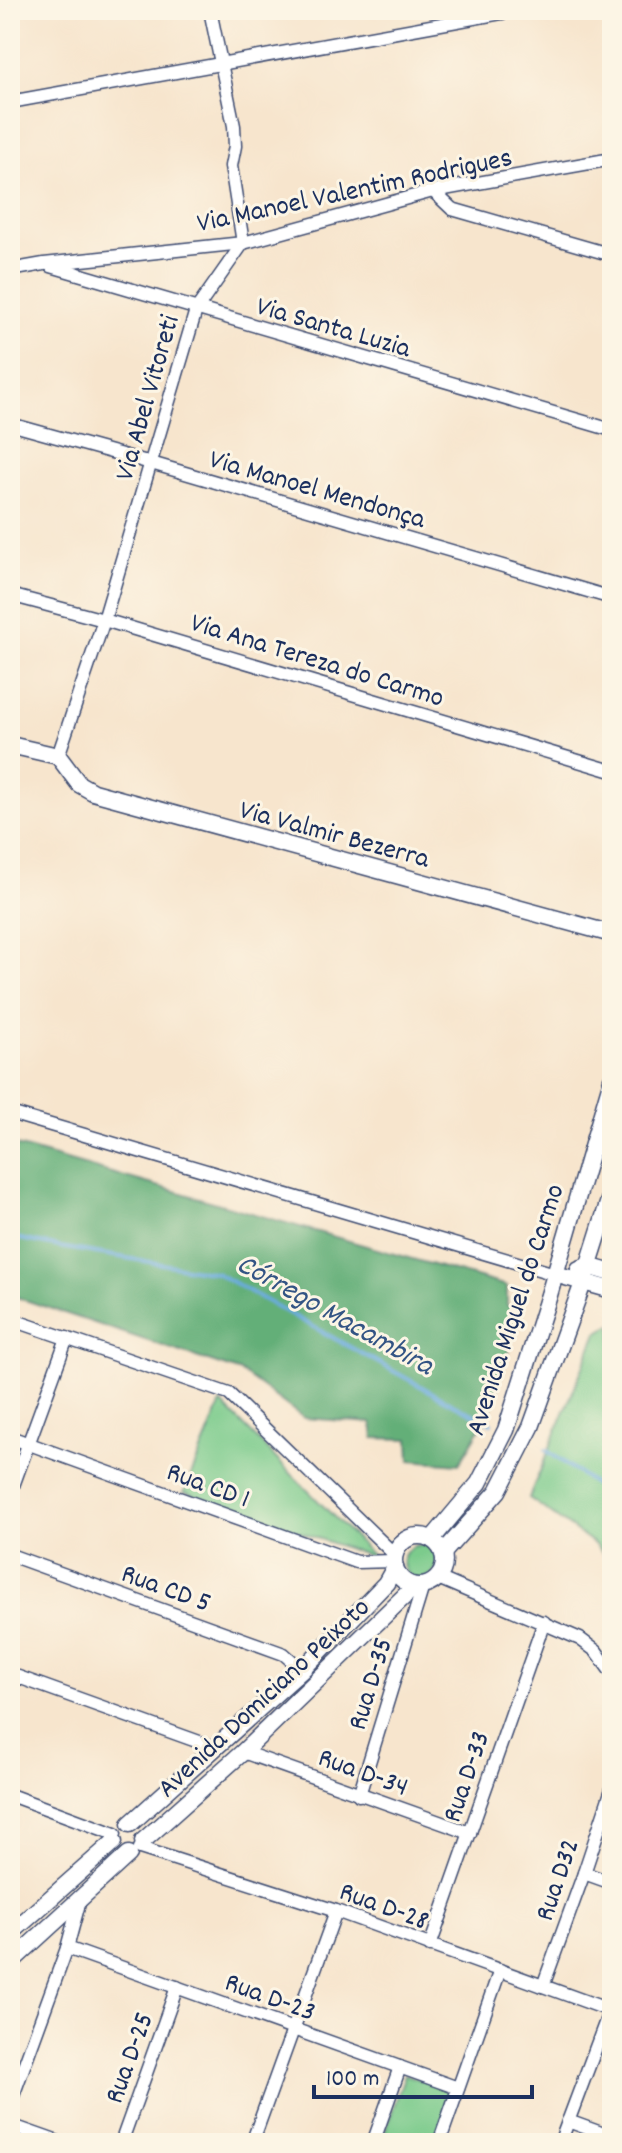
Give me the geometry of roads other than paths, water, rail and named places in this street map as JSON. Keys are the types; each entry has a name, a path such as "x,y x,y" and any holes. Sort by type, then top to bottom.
{"main road":[{"path":"10,745 58,756"},
{"name":"Via Valmir Bezerra","path":"58,756 79,784 93,792 612,934"},
{"name":"Avenida Miguel do Carmo","path":"432,1539 479,1483 506,1430 612,1079"},
{"name":"Avenida Miguel do Carmo","path":"443,1553 498,1491 531,1427 586,1275 612,1191"},
{"path":"555,1274 612,1273"},
{"path":"586,1275 612,1290"},
{"path":"421,1536 432,1539 443,1553 443,1571 425,1584 406,1582 399,1576 395,1561 400,1545 410,1538 421,1536"},
{"name":"Avenida Domiciano Peixoto","path":"130,1824 302,1670 386,1583 395,1561"},
{"name":"Avenida Domiciano Peixoto","path":"10,1963 425,1584"},
{"path":"10,1934 114,1838 121,1827 130,1824 138,1828 137,1847 120,1851 114,1838"}],"street":[{"path":"210,10 234,126 235,146 231,166 243,243"},
{"path":"10,102 519,10"},
{"name":"Via Manoel Valentim Rodrigues","path":"10,270 243,243 433,191 612,159"},
{"path":"433,191 452,209 612,255"},
{"name":"Via Abel Vitoreti","path":"58,756 104,620 196,310 243,243"},
{"name":"Via Santa Luzia","path":"44,264 612,430"},
{"name":"Via Manoel Mendonça","path":"10,424 612,598"},
{"name":"Via Ana Tereza do Carmo","path":"10,595 612,771"},
{"path":"10,1113 555,1274"},
{"path":"10,1319 229,1394 395,1561"},
{"path":"10,1494 67,1338"},
{"name":"Rua CD 1","path":"10,1437 356,1562 395,1561"},
{"name":"Rua CD 5","path":"10,1555 284,1654 302,1670"},
{"path":"425,1584 544,1622 588,1645 612,1673"},
{"name":"Rua D-35","path":"359,1795 425,1584"},
{"name":"Rua D-33","path":"430,1946 544,1622"},
{"path":"10,1674 216,1748"},
{"name":"Rua D-34","path":"243,1752 470,1833"},
{"name":"Rua D32","path":"543,1986 612,1789"},
{"path":"10,1795 114,1838"},
{"name":"Rua D-28","path":"137,1847 336,1911 611,2011"},
{"path":"584,1873 612,1883"},
{"path":"10,2104 67,1948 80,1900"},
{"path":"252,2143 336,1911"},
{"name":"Rua D-23","path":"67,1948 458,2088"},
{"path":"439,2143 500,1970"},
{"name":"Rua D-25","path":"121,2143 177,1987"},
{"path":"560,2143 611,2011"},
{"path":"373,2143 400,2067"},
{"path":"568,2121 612,2137"},
{"path":"10,2125 61,2143"}],"waterway":[{"name":"Córrego Macambira","path":"10,1237 216,1273 491,1423"},
{"name":"Córrego Macambira","path":"546,1450 612,1497"}]}
